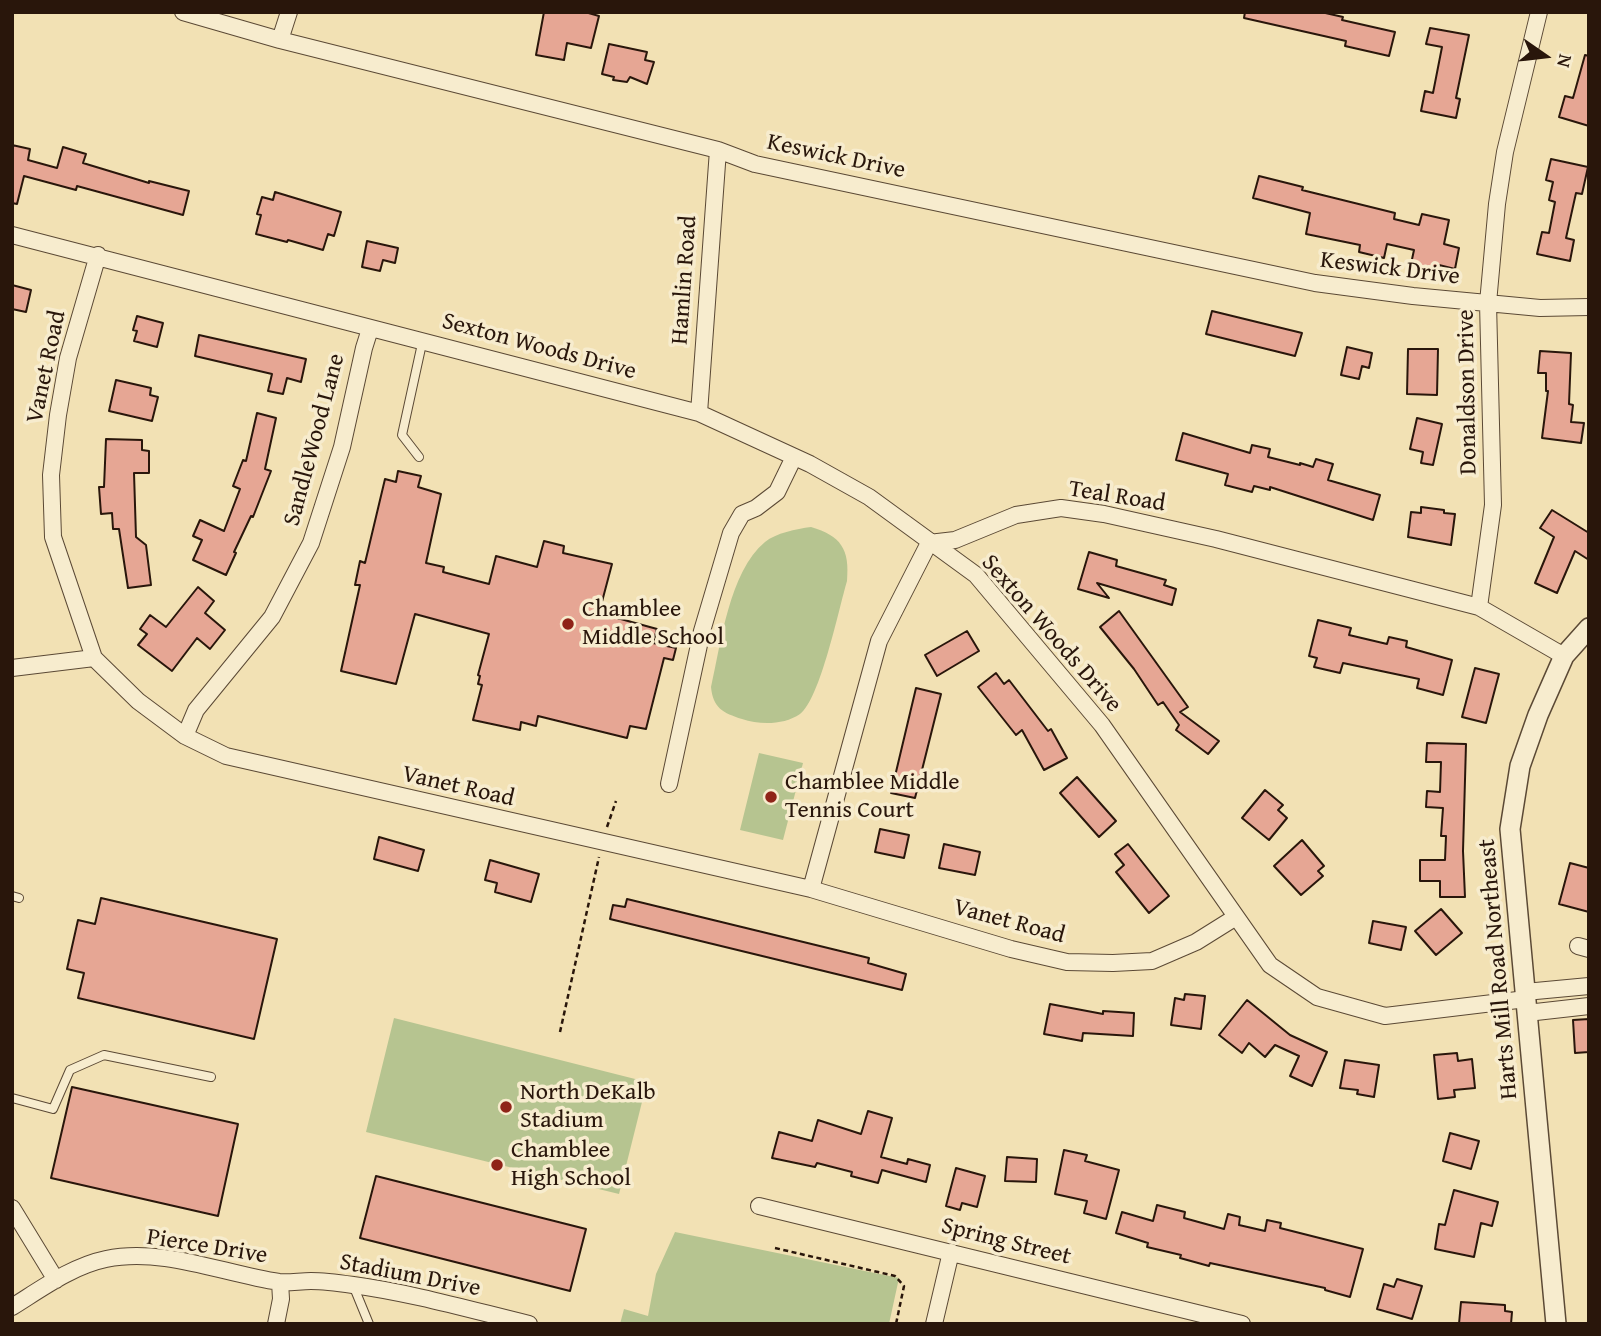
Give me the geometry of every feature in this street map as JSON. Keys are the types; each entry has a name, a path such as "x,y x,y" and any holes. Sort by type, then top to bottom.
{"street":[{"name":"Keswick Drive","path":"183,12 280,40 718,150 755,164 1315,283 1540,308 1589,307"},
{"path":"280,40 289,12"},
{"name":"Donaldson Drive","path":"1479,607 1493,505 1488,303 1497,204 1503,165 1539,12"},
{"name":"Hamlin Road","path":"699,413 718,150"},
{"name":"Sexton Woods Drive","path":"12,235 98,255 370,329 423,340 699,413 794,457 869,497 976,575 1102,726 1270,965 1317,997 1385,1016 1526,1001"},
{"name":"Vanet Road","path":"98,255 68,358 58,415 51,475 54,537 94,658 138,701 185,736 226,756 811,889 1011,949 1067,962 1152,961 1196,942 1236,917"},
{"name":"SandleWood Lane","path":"185,736 196,710 272,617 312,543 342,447 370,329"},
{"path":"669,784 702,631 731,533 742,514 756,508 777,492 794,457"},
{"name":"Teal Road","path":"929,543 955,540 1016,515 1061,508 1104,514 1216,539 1479,607 1564,656"},
{"path":"811,889 879,641 929,543"},
{"name":"Harts Mill Road Northeast","path":"1556,1324 1510,829 1520,766 1538,716 1564,656 1589,628"},
{"path":"12,668 94,658"},
{"path":"1526,1001 1589,986"},
{"path":"1526,1001 1589,1006"},
{"name":"Spring Street","path":"759,1206 1242,1324"},
{"path":"12,1208 56,1280"},
{"path":"934,1324 951,1252"},
{"name":"Pierce Drive","path":"12,1307 56,1280 107,1259 137,1258 192,1263 281,1282 276,1324"},
{"name":"Stadium Drive","path":"281,1282 312,1281 353,1285 529,1324"}],"lane":[{"path":"419,457 402,435 423,340"},
{"path":"12,1098 53,1109 70,1070 104,1055 211,1077"},
{"path":"353,1285 369,1324"}],"path":[{"path":"605,832 616,801"},
{"path":"560,1032 600,849"},
{"path":"775,1248 895,1276 904,1286 896,1324"}],"green space":[{"path":"811,527 830,535 841,545 848,570 834,631 815,691 800,714 787,720 756,722 729,714 717,705 711,687 728,610 743,571 765,542 780,534"},
{"name":"Chamblee Middle Tennis Court","path":"759,753 803,763 783,840 740,830"},
{"name":"North DeKalb Stadium","path":"394,1018 647,1082 619,1194 366,1132"},
{"path":"675,1232 899,1278 889,1324 620,1324 624,1309 648,1316 656,1274"}],"building":[{"path":"544,12 585,12 599,16 591,48 567,43 564,60 536,55"},
{"path":"1245,12 1321,12 1343,17 1342,20 1395,32 1389,56 1345,46 1346,41 1244,18"},
{"path":"1430,28 1469,35 1456,98 1460,99 1456,118 1421,111 1425,91 1433,93 1442,47 1426,44"},
{"path":"609,44 647,52 645,60 654,62 647,84 630,77 627,82 613,80 614,77 602,74"},
{"path":"1585,55 1589,56 1589,126 1559,117 1565,96 1573,98"},
{"path":"12,145 30,149 28,160 57,168 63,147 86,154 83,163 149,183 189,191 183,215 77,186 76,190 24,176 17,204 12,203"},
{"path":"1551,159 1588,167 1582,194 1576,193 1566,238 1574,240 1570,261 1537,254 1542,232 1549,233 1555,202 1549,200 1553,182 1546,180"},
{"path":"1259,176 1303,187 1302,190 1395,213 1394,219 1419,225 1422,214 1449,220 1444,244 1459,248 1455,269 1439,265 1438,271 1411,264 1414,250 1387,244 1384,258 1359,252 1360,245 1306,234 1310,213 1253,198"},
{"path":"275,192 341,212 334,236 328,234 323,250 256,234 261,215 257,214 262,197 273,200"},
{"path":"367,241 398,248 395,263 383,260 380,271 362,267"},
{"path":"12,285 31,290 26,312 12,309"},
{"path":"1212,311 1302,333 1295,356 1206,334"},
{"path":"137,316 163,323 157,347 134,341 137,331 133,330"},
{"path":"199,335 306,359 301,382 287,378 283,394 268,391 272,374 195,356"},
{"path":"1347,347 1372,353 1369,368 1362,366 1359,379 1341,375"},
{"path":"1408,349 1438,349 1437,395 1407,394"},
{"path":"1540,351 1571,353 1571,422 1584,423 1581,443 1542,438 1548,391 1546,373 1538,373"},
{"path":"116,380 151,388 150,395 158,397 152,421 109,411"},
{"path":"257,413 276,418 265,469 271,471 226,575 193,560 202,540 193,536 200,520 224,531 240,489 233,486 243,460 246,461"},
{"path":"1417,418 1442,424 1433,465 1421,463 1423,452 1410,449"},
{"path":"1183,433 1250,453 1252,445 1270,449 1268,457 1300,465 1313,467 1316,459 1333,464 1328,480 1380,495 1373,520 1270,487 1270,490 1254,486 1252,492 1225,485 1228,474 1176,460"},
{"path":"106,439 142,440 142,450 149,451 149,473 134,473 136,537 146,545 151,585 128,588 119,529 113,529 112,513 101,514 99,487 104,487"},
{"name":"Chamblee Middle School","path":"398,471 421,476 418,487 441,494 426,563 444,567 443,572 489,584 496,556 537,567 544,541 564,546 563,553 612,564 599,613 657,629 653,643 676,648 673,660 664,658 646,729 630,726 627,738 538,716 536,726 521,722 520,730 473,720 482,685 478,684 478,675 489,634 415,614 396,684 341,671 360,585 355,585 360,561 365,563 385,479 396,482"},
{"path":"1421,507 1455,514 1451,545 1408,537 1411,512 1421,513"},
{"path":"1552,510 1589,533 1589,560 1575,551 1557,593 1535,583 1554,537 1540,528"},
{"path":"1089,552 1117,560 1116,566 1166,580 1164,585 1176,589 1172,605 1097,583 1109,598 1078,589"},
{"path":"198,587 214,601 205,613 225,630 210,649 197,638 172,671 138,645 147,634 140,629 150,615 166,627"},
{"path":"1119,611 1188,707 1180,712 1219,741 1208,754 1176,730 1179,725 1163,702 1158,705 1134,669 1100,627"},
{"path":"1318,620 1351,628 1349,635 1387,644 1389,637 1407,641 1406,647 1452,660 1443,695 1417,688 1419,679 1343,663 1340,673 1314,667 1317,658 1309,656"},
{"path":"967,631 979,651 937,676 925,655"},
{"path":"1475,668 1499,674 1486,723 1462,717"},
{"path":"996,673 1004,684 1009,680 1048,731 1051,729 1067,758 1044,770 1022,730 1016,735 978,687"},
{"path":"916,688 941,694 915,798 891,793"},
{"path":"1427,743 1466,744 1463,851 1465,897 1440,897 1440,881 1420,881 1420,860 1445,860 1446,836 1441,836 1443,808 1426,807 1427,791 1440,792 1441,762 1426,762"},
{"path":"1077,777 1116,821 1099,837 1060,793"},
{"path":"1265,790 1283,805 1278,810 1287,818 1269,840 1242,818"},
{"path":"880,829 909,835 904,858 875,852"},
{"path":"379,837 424,850 418,871 374,859"},
{"path":"1302,840 1324,866 1318,871 1323,876 1301,895 1274,866"},
{"path":"944,844 980,852 975,875 939,868"},
{"path":"1128,844 1169,896 1149,913 1116,872 1124,865 1115,854"},
{"path":"490,860 539,874 531,902 495,892 497,883 485,880"},
{"path":"1570,863 1589,868 1589,912 1559,904"},
{"path":"101,898 277,939 254,1039 78,998 84,973 67,969 78,920 95,924"},
{"path":"627,899 869,958 868,963 906,974 902,990 610,919 613,905 625,907"},
{"path":"1441,909 1462,933 1436,955 1415,931"},
{"path":"1373,921 1406,927 1401,950 1369,943"},
{"path":"1185,994 1205,996 1201,1029 1171,1025 1175,998 1184,1000"},
{"path":"1247,1000 1290,1035 1327,1052 1312,1086 1290,1076 1299,1056 1275,1045 1265,1057 1249,1043 1242,1053 1219,1035"},
{"path":"1050,1004 1103,1014 1103,1011 1134,1013 1133,1036 1083,1033 1082,1041 1044,1034"},
{"path":"1589,1019 1589,1052 1575,1053 1573,1020"},
{"path":"1457,1053 1458,1061 1472,1059 1475,1088 1454,1090 1455,1097 1438,1099 1434,1055"},
{"path":"1345,1060 1379,1065 1374,1097 1357,1094 1358,1090 1340,1088"},
{"path":"72,1087 238,1124 218,1216 51,1178"},
{"path":"868,1111 892,1118 881,1157 907,1164 908,1159 930,1165 926,1182 882,1170 878,1183 851,1176 852,1172 817,1163 815,1167 772,1158 779,1132 812,1141 818,1120 861,1134"},
{"path":"1450,1133 1479,1141 1471,1169 1443,1161"},
{"path":"1064,1150 1087,1155 1085,1161 1119,1170 1106,1219 1084,1213 1087,1201 1055,1194"},
{"path":"1007,1157 1037,1159 1036,1182 1005,1181"},
{"path":"956,1168 985,1176 977,1207 962,1203 960,1210 946,1206"},
{"path":"376,1176 586,1229 570,1291 360,1238"},
{"path":"1454,1190 1498,1202 1492,1226 1481,1223 1474,1257 1435,1249 1439,1224 1445,1225"},
{"path":"1157,1205 1185,1212 1184,1218 1224,1229 1228,1214 1240,1217 1239,1225 1265,1231 1267,1220 1281,1223 1280,1228 1363,1249 1350,1297 1325,1288 1210,1263 1209,1266 1180,1258 1181,1255 1147,1247 1148,1243 1116,1233 1122,1212 1153,1221"},
{"path":"1397,1279 1422,1286 1412,1319 1377,1309 1384,1284 1394,1287"},
{"path":"1461,1302 1505,1305 1505,1311 1512,1312 1511,1324 1459,1324"}],"place":[{"name":"Chamblee Middle School","path":"568,624"},
{"name":"Chamblee Middle Tennis Court","path":"771,797"},
{"name":"North DeKalb Stadium","path":"506,1107"},
{"name":"Chamblee High School","path":"497,1165"}]}
